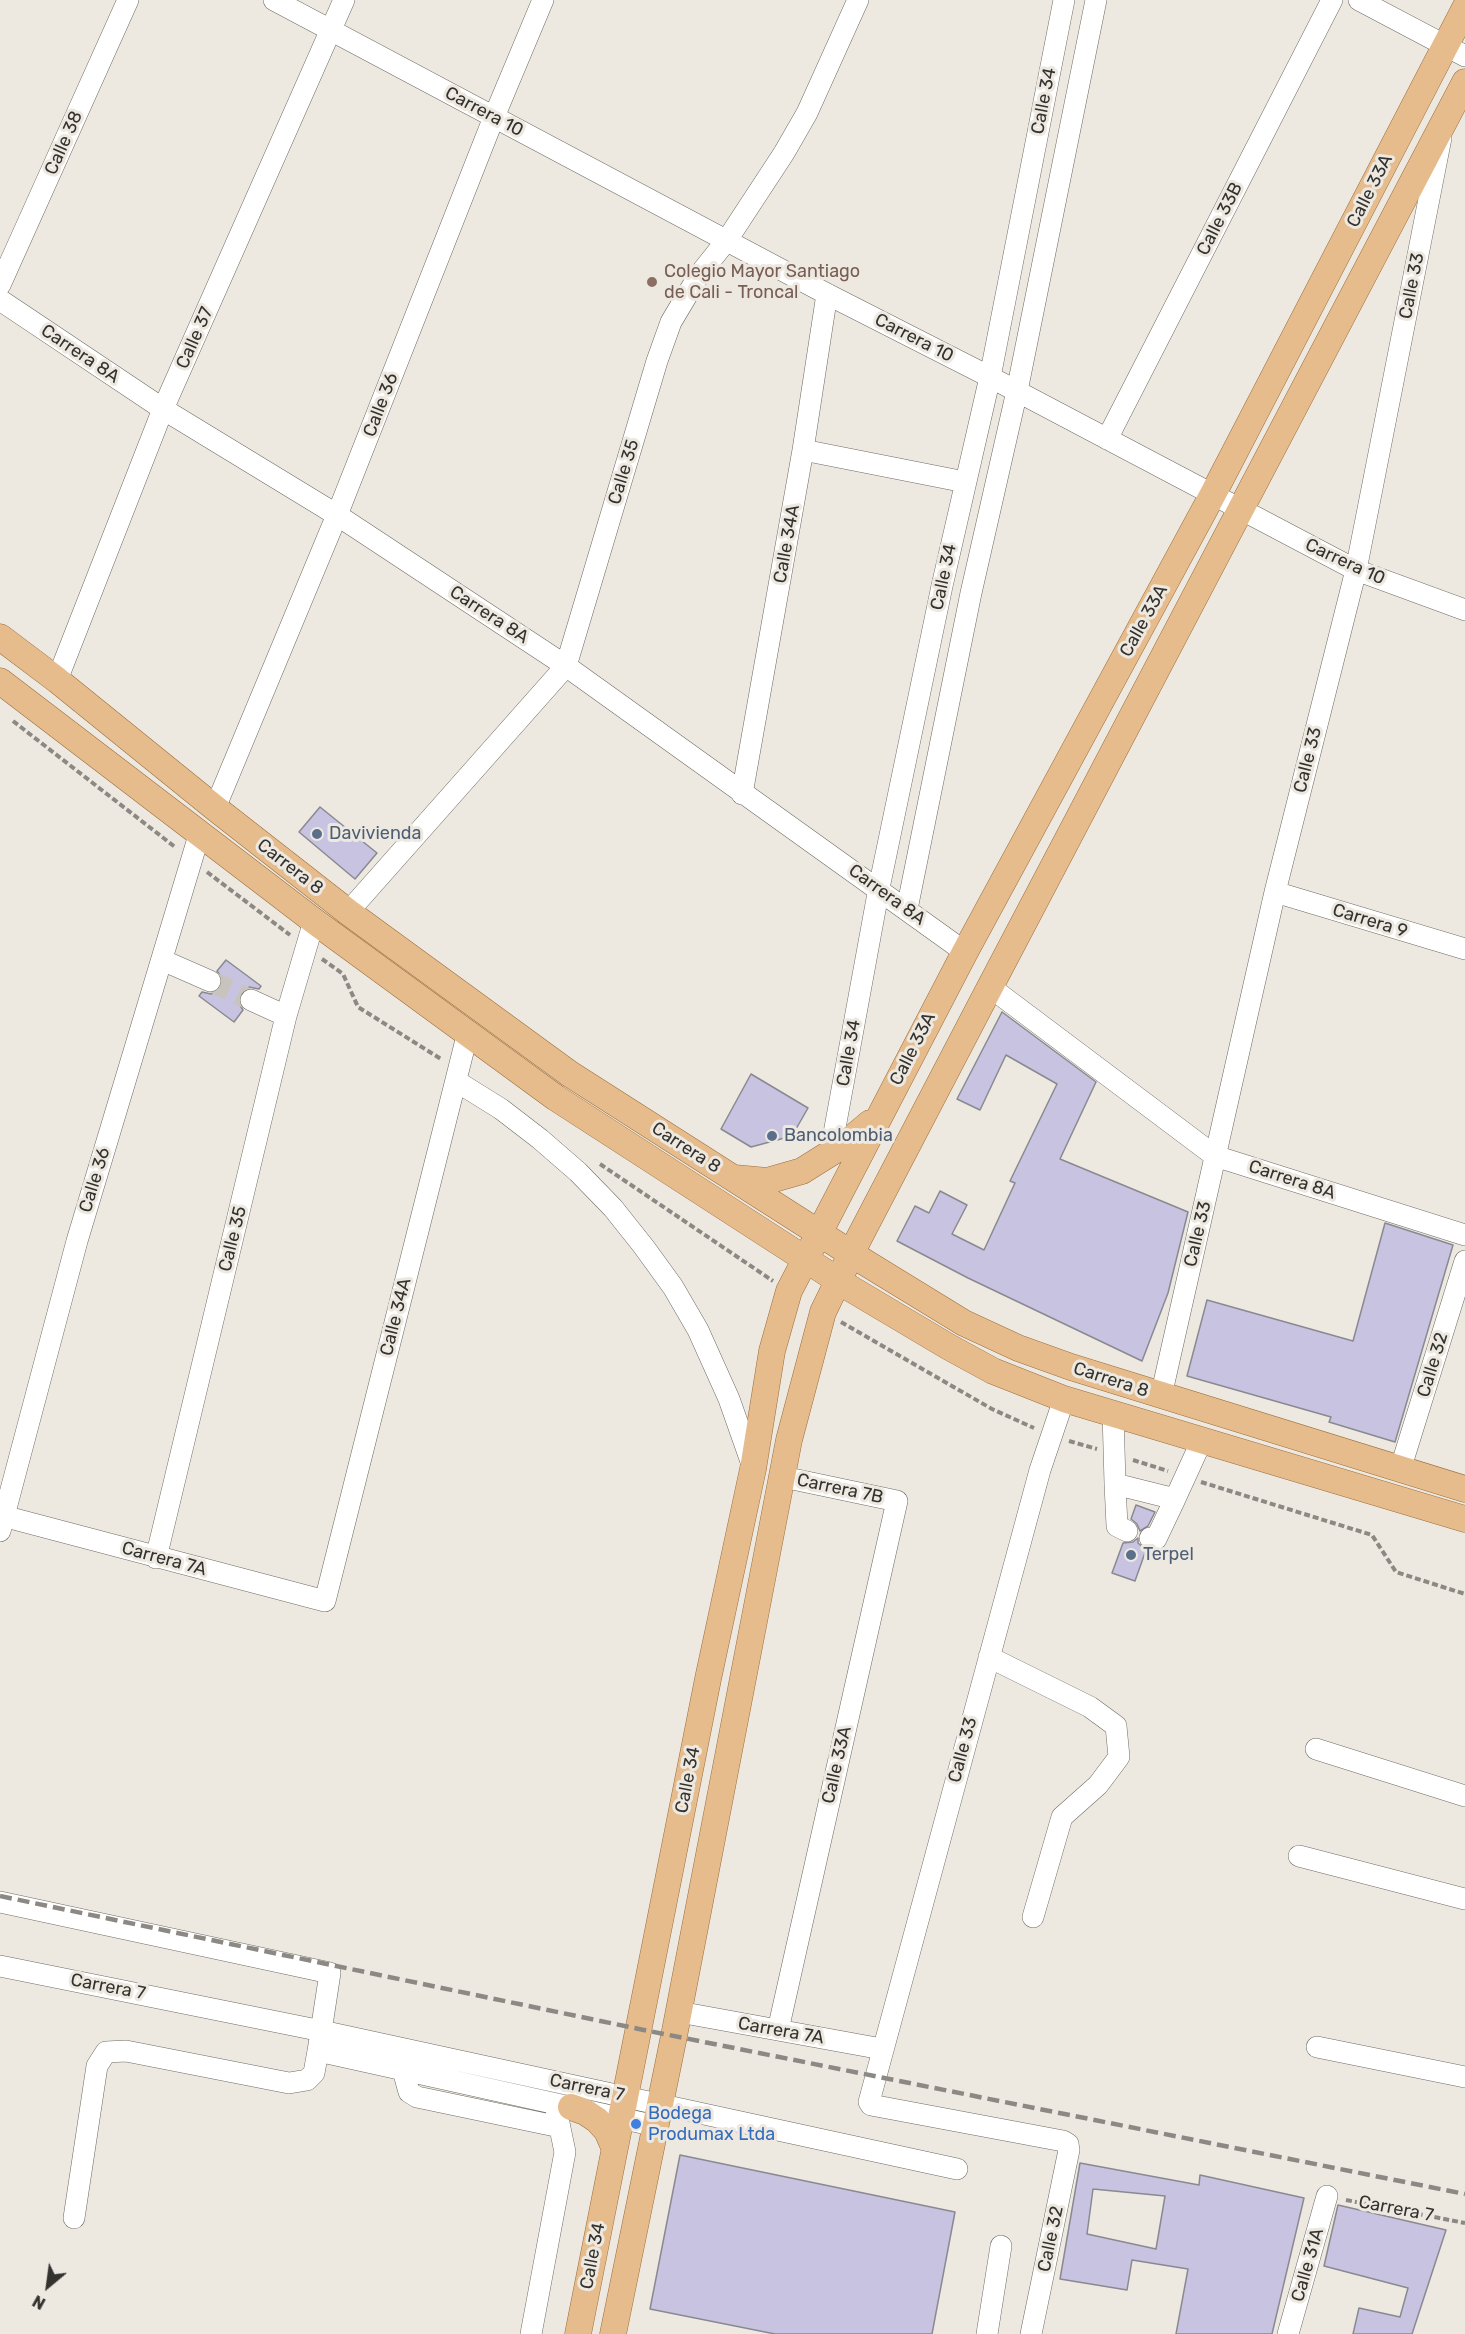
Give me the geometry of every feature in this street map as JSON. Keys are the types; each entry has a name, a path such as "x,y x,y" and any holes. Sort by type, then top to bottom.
{"main road":[{"name":"Calle 33A","path":"825,1236 881,1113 964,951 1455,51 1465,8"},
{"name":"Calle 33A","path":"852,1253 1465,82"},
{"name":"Carrera 8","path":"0,637 348,912 570,1074 964,1323 1018,1348 1161,1396 1465,1489"},
{"name":"Carrera 8","path":"0,681 314,921 556,1098 806,1260 949,1347 993,1371 1064,1399 1465,1519"},
{"path":"838,1280 830,1261 825,1236 918,1068 922,1031"},
{"path":"732,1178 756,1181 784,1177 802,1171 845,1144 881,1113"},
{"name":"Calle 34","path":"578,2334 708,1679 753,1469 772,1351 789,1290 806,1260 825,1236"},
{"name":"Calle 34","path":"614,2334 679,2012 789,1440 823,1312 852,1253"},
{"path":"708,1679 742,1686"},
{"path":"562,2113 585,2112 607,2131 614,2146"}],"street":[{"name":"Calle 38","path":"0,285 128,0"},
{"name":"Carrera 10","path":"274,0 827,294 1017,391 1356,570 1465,610"},
{"name":"Calle 37","path":"57,680 163,409 344,0"},
{"name":"Calle 36","path":"215,808 337,515 494,117 543,0"},
{"name":"Calle 35","path":"348,912 566,666 663,340 699,275 726,240 784,153 807,113 858,0"},
{"name":"Calle 34","path":"830,1155 879,888 942,586 990,377 1064,0"},
{"name":"Calle 34","path":"907,909 971,593 1017,391 1096,0"},
{"name":"Calle 33B","path":"1107,439 1332,0"},
{"path":"1359,0 1455,51"},
{"name":"Calle 33","path":"1161,1396 1275,892 1356,570 1444,123"},
{"name":"Calle 34A","path":"742,794 803,450 827,294"},
{"name":"Carrera 8A","path":"0,300 163,409 337,515 566,666 964,951"},
{"path":"803,450 965,482"},
{"path":"942,586 971,593"},
{"name":"Calle 36","path":"2,1523 77,1241 200,832"},
{"name":"Carrera 9","path":"1275,892 1465,949"},
{"name":"Calle 35","path":"156,1558 286,1016 314,921"},
{"path":"162,960 210,981"},
{"name":"Carrera 8A","path":"990,987 1215,1156 1465,1235"},
{"path":"251,1000 286,1016"},
{"name":"Calle 34A","path":"325,1601 468,1032"},
{"path":"456,1081 501,1109 578,1172 613,1208 644,1246 673,1287 703,1339 729,1399 753,1469"},
{"name":"Calle 32","path":"1400,1470 1465,1261"},
{"name":"Calle 33","path":"1064,1399 1040,1470 869,2104 1063,2141 1068,2144"},
{"path":"1113,1412 1117,1526 1127,1531"},
{"path":"1150,1538 1156,1539 1202,1440"},
{"name":"Carrera 7B","path":"783,1477 897,1501"},
{"path":"1116,1484 1175,1500"},
{"name":"Calle 33A","path":"778,2030 897,1501"},
{"name":"Carrera 7A","path":"2,1523 156,1558 325,1601"},
{"path":"989,1657 1090,1707 1116,1726 1119,1757 1098,1785 1062,1817 1033,1917"},
{"path":"1316,1749 1465,1796"},
{"path":"1299,1856 1465,1899"},
{"path":"0,1902 330,1973 314,2073 307,2080 289,2083 126,2051 106,2052 97,2066 74,2218"},
{"name":"Carrera 7","path":"0,1966 320,2041 658,2115 957,2169"},
{"name":"Carrera 7A","path":"679,2012 882,2049"},
{"name":"Carrera 7","path":"320,2041 403,2070 562,2113 623,2107"},
{"path":"1317,2047 1465,2077"},
{"path":"531,2334 565,2152 562,2113"},
{"name":"Calle 32","path":"1031,2334 1070,2150 1068,2144"},
{"name":"Calle 31A","path":"1288,2334 1327,2196"},
{"path":"987,2334 1001,2246"}],"path":[{"path":"9,718 306,947"},
{"path":"1372,1535 1396,1572 1465,1594"},
{"name":"Carrera 7","path":"1327,2196 1465,2223"}],"building":[{"path":"320,807 377,853 355,879 299,832"},
{"path":"226,960 261,986 259,989 249,987 240,994 238,1002 243,1010 234,1022 199,996 202,992 211,994 217,992 221,987 223,979 217,971"},
{"path":"1002,1012 1096,1082 1060,1159 1188,1212 1168,1293 1142,1361 968,1278 897,1241 915,1206 929,1213 940,1191 967,1205 952,1234 984,1250 1015,1183 1010,1181 1057,1084 1006,1055 980,1110 957,1099"},
{"path":"751,1074 808,1108 792,1136 751,1147 721,1129"},
{"path":"1385,1223 1453,1245 1395,1442 1329,1422 1331,1417 1187,1376 1207,1300 1353,1341"},
{"path":"1136,1505 1155,1512 1148,1526 1140,1531 1131,1519"},
{"path":"1138,1538 1138,1543 1146,1550 1135,1581 1112,1573 1123,1543 1133,1542"},
{"path":"680,2155 955,2212 932,2334 775,2334 650,2309"},
{"path":"1080,2163 1199,2185 1200,2175 1304,2198 1272,2334 1176,2334 1188,2269 1132,2260 1127,2290 1060,2279","holes":["1093,2189 1165,2196 1156,2249 1087,2234"]},
{"path":"1338,2205 1446,2230 1412,2334 1353,2334 1359,2308 1400,2317 1408,2288 1324,2266"}],"tunnel":[{"path":"210,981 251,1000"}],"railway":[{"path":"0,1896 639,2029 1465,2194"}],"place":[{"name":"Colegio Mayor Santiago de Cali - Troncal","path":"652,282"},
{"name":"Davivienda","path":"317,834"},
{"name":"Bancolombia","path":"772,1136"},
{"name":"Terpel","path":"1131,1555"},
{"name":"Bodega Produmax Ltda","path":"636,2124"}]}
